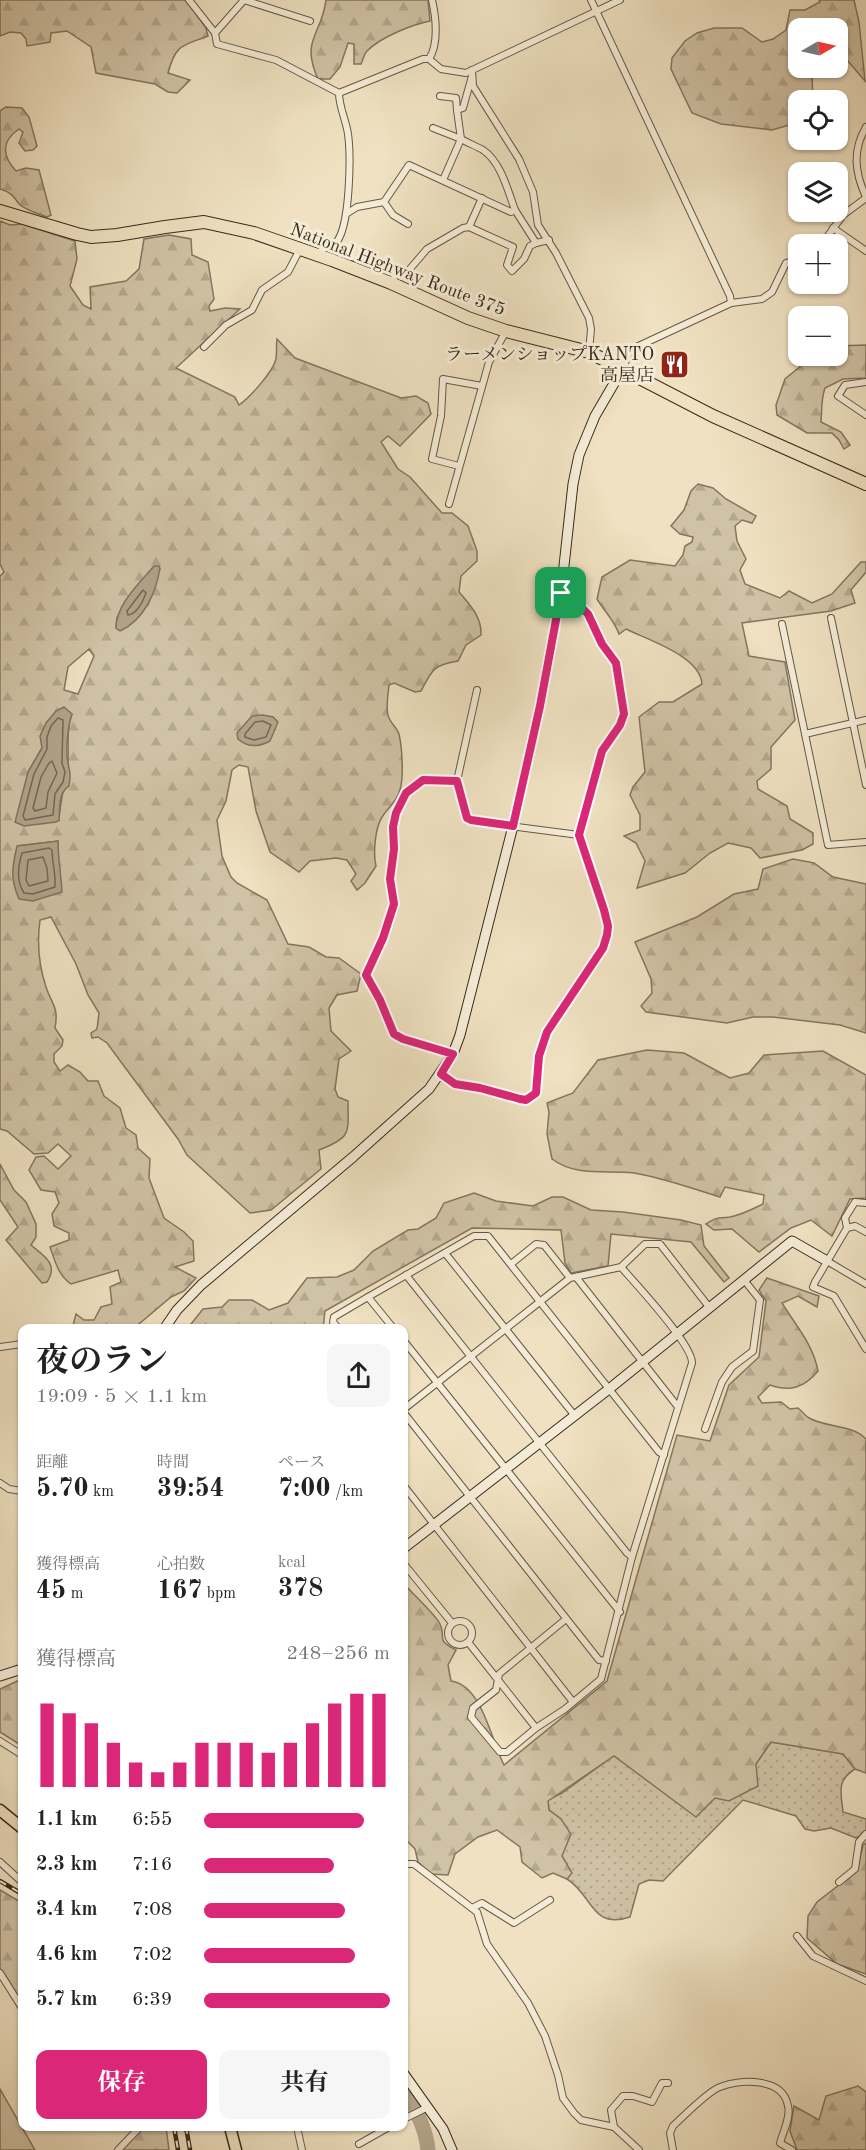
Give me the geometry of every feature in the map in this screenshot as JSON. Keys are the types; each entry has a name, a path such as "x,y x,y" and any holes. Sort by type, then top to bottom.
{"highway":[{"name":"National Highway Route 375","path":"0,211 91,237 204,222 254,233 391,283 468,318 506,331 590,352 713,416 866,484"}],"main road":[{"path":"0,1810 18,1824"},
{"path":"231,2131 236,2150"}],"street":[{"path":"189,0 215,33 218,44 276,60 339,93 350,152 346,214 337,243 318,251 316,255"},
{"path":"215,33 244,0 310,21"},
{"path":"429,59 434,51 435,38 432,0"},
{"path":"591,0 730,296 731,303"},
{"path":"339,93 423,59 429,59 441,69 472,73 620,0"},
{"path":"457,110 463,108 472,73"},
{"path":"472,73 473,86 519,159 533,192 538,225 549,240 589,318 590,352"},
{"path":"440,96 456,98 461,139 442,180"},
{"path":"829,234 843,215 866,198 861,187 856,152 866,127"},
{"path":"433,128 461,139 492,158 515,210 536,243"},
{"path":"346,214 357,207 384,202 409,165 511,212 515,210"},
{"path":"469,227 482,198"},
{"path":"384,202 393,215 408,224"},
{"path":"391,283 394,276 399,272 409,270 418,258 439,241 463,228 469,227 513,247 507,265 512,271 524,259 530,246 549,240"},
{"path":"833,228 866,250"},
{"path":"204,347 226,325 252,310 262,290 288,272 300,249"},
{"path":"167,1324 177,1310 201,1285 418,1100 441,1074 453,1054 460,1035 513,826 540,706 561,593 573,484 579,455 595,416 623,368 630,350 731,303 762,299 772,292 788,262"},
{"path":"449,504 489,362 506,331"},
{"path":"459,466 432,459 441,416 443,379 482,386"},
{"path":"866,382 845,385 838,396 866,415"},
{"path":"441,1074 455,1084 520,1099 526,1100 536,1093 539,1056 547,1032 603,948 607,935 608,926 604,910 579,835 602,751 620,725 624,707 616,663 602,644 588,614 571,597 561,593"},
{"path":"831,618 866,785"},
{"path":"782,624 828,845 866,842"},
{"path":"477,690 457,781 467,818 579,835"},
{"path":"804,734 866,720"},
{"path":"453,1054 403,1039 394,1034 380,1000 366,975 383,938 394,904 390,879 396,813 406,793 423,780 457,781"},
{"path":"847,1228 845,1218 855,1202 866,1203"},
{"path":"866,1232 855,1226 847,1228 813,1287 834,1296 866,1349"},
{"path":"335,1324 334,1317 406,1275 474,1236 488,1236 658,1452 663,1455"},
{"path":"408,1545 575,1416 792,1241 866,1284"},
{"path":"512,1264 536,1244 544,1245 573,1277 678,1407"},
{"path":"408,1407 436,1382 573,1277 621,1267 645,1244 660,1244 710,1307"},
{"path":"445,1253 575,1416"},
{"path":"566,1619 499,1674 496,1690 472,1708 471,1717 500,1752 507,1752 601,1679 620,1612 632,1557 692,1356 677,1334 621,1267"},
{"path":"406,1275 632,1557"},
{"path":"705,1429 722,1383 732,1367 753,1351 760,1300 744,1280"},
{"path":"368,1297 390,1324"},
{"path":"0,1347 18,1345"},
{"path":"408,1346 620,1612"},
{"path":"408,1416 599,1660 606,1661"},
{"path":"0,1483 9,1489 18,1490"},
{"path":"408,1491 573,1702"},
{"path":"408,1569 452,1623"},
{"path":"462,1620 470,1625 472,1634 468,1642 458,1645 450,1640 448,1631 452,1623 462,1620"},
{"path":"468,1642 536,1728"},
{"path":"0,1676 18,1670"},
{"path":"0,1741 18,1752"},
{"path":"838,1882 855,1869 859,1842 866,1834"},
{"path":"0,1863 18,1879"},
{"path":"408,1864 414,1864 477,1912 487,1944 528,2003 545,2036 563,2098 581,2120 615,2127"},
{"path":"472,1908 482,1904 514,1923 550,1900"},
{"path":"797,1936 813,1956 866,1981"},
{"path":"0,1973 18,2002"},
{"path":"408,2081 424,2109 443,2129 452,2150"},
{"path":"673,2150 670,2133 673,2126 718,2087 748,2082 771,2085 784,2096 789,2108 780,2143 792,2150"},
{"path":"639,2150 615,2127 611,2120 611,2110 622,2096 633,2096 652,2102 662,2084 668,2083"},
{"path":"408,2117 424,2109"},
{"path":"118,2150 136,2131"},
{"path":"298,2131 302,2150"},
{"path":"359,2144 382,2131"}],"green space":[{"path":"0,0 186,0 206,28 208,36 186,44 174,56 168,73 190,80 177,93 168,92 155,84 96,73 91,47 67,31 51,33 50,42 27,46 26,39 21,33 10,32 0,36"},
{"path":"326,0 428,0 430,21 388,36 367,51 361,64 354,64 354,44 348,43 340,67 330,79 318,79 311,55"},
{"path":"819,0 854,0 859,22 865,81 848,61 848,18 788,18 790,10 805,10 820,2"},
{"path":"788,20 788,78 812,78 813,90 788,90 788,125 772,130 721,124 692,113 671,69 672,58 685,41 697,33 714,28 742,28 762,42 773,39 786,30"},
{"path":"6,107 22,108 29,117 37,146 33,150 25,151 19,143 23,132 19,129 9,139 5,149 8,160 16,171 26,168 39,170 51,215 47,217 25,208 9,193 0,189 0,111"},
{"path":"0,221 10,225 22,224 75,241 77,259 70,286 83,305 91,309 90,287 126,281 139,269 144,239 169,235 191,239 192,255 208,262 214,299 209,306 210,311 225,308 240,309 176,368 235,397 239,405 270,371 276,359 277,339 295,358 401,398 416,396 428,403 431,414 400,446 388,436 381,442 398,469 410,477 442,513 452,513 468,526 477,551 477,561 461,576 459,592 477,617 481,635 466,645 458,661 443,664 434,670 421,691 415,692 394,683 389,685 387,710 400,740 401,784 397,798 384,813 380,822 375,841 376,866 365,883 357,890 351,881 356,874 347,860 336,858 310,861 299,872 270,852 256,811 248,767 239,765 232,770 226,801 217,820 222,856 231,877 237,883 267,900 288,944 309,947 326,957 339,958 361,974 357,991 337,995 329,1008 331,1031 351,1051 339,1059 335,1089 338,1097 348,1101 348,1128 337,1142 319,1150 321,1169 271,1210 250,1213 187,1155 178,1139 107,1043 98,1037 92,1038 91,1033 97,1029 99,1013 51,917 40,920 40,962 55,1011 55,1028 63,1040 62,1046 54,1054 54,1062 60,1071 68,1065 80,1072 88,1081 98,1081 104,1096 120,1108 126,1128 136,1135 138,1148 150,1159 149,1178 164,1218 193,1241 194,1261 175,1267 196,1278 184,1291 171,1297 139,1324 73,1324 76,1314 84,1320 94,1320 101,1307 112,1304 110,1287 121,1282 118,1270 71,1284 63,1276 50,1247 69,1240 69,1233 54,1226 52,1214 59,1203 55,1192 41,1190 29,1170 36,1157 44,1156 58,1169 71,1156 58,1144 48,1153 34,1154 7,1131 0,1129 0,576 4,572 0,564","holes":["160,568 148,605 116,627 117,617","89,649 94,656 78,694 64,690 68,667","72,714 68,732 68,762 59,820 28,772 42,748","58,841 58,859 17,846"]},
{"path":"866,345 866,378 843,379 825,388 821,422 841,432 850,445 844,449 832,433 807,433 777,415 776,405 785,379 801,366 848,366 848,346"},
{"path":"698,484 713,488 726,499 756,516 752,523 742,520 735,526 737,541 746,559 740,570 745,584 780,598 789,591 812,603 832,594 861,562 866,562 866,572 851,590 855,603 831,611 742,623 749,656 785,662 795,720 771,747 771,769 757,781 758,789 787,806 790,819 813,833 813,844 802,850 760,858 751,848 728,843 710,853 685,873 637,888 645,861 636,843 624,836 640,830 640,815 630,795 633,787 645,772 639,717 659,702 673,702 702,684 699,674 692,665 672,650 626,629 619,634 597,599 602,577 630,560 675,566 683,555 685,546 692,542 693,537 680,534 671,526 684,510 691,491"},
{"path":"793,859 814,863 833,877 866,884 866,1033 840,1025 773,1017 753,1017 727,1023 646,1012 641,1006 652,993 651,979 635,942 697,917 734,894 758,889 763,869"},
{"path":"647,1050 684,1053 730,1078 749,1073 764,1055 823,1051 866,1075 866,1198 850,1199 832,1236 811,1220 791,1228 759,1252 732,1229 714,1230 706,1224 716,1219 738,1215 763,1204 764,1195 725,1187 720,1197 666,1180 634,1173 581,1171 561,1165 552,1159 547,1134 549,1112 547,1103 573,1093 598,1060"},
{"path":"0,1164 14,1190 26,1202 36,1224 36,1237 31,1245 51,1265 47,1282 42,1283 6,1240 18,1227 0,1200"},
{"path":"474,1193 496,1201 533,1206 552,1197 563,1197 591,1210 623,1212 701,1225 704,1246 729,1278 724,1282 691,1242 611,1234 608,1266 571,1273 565,1263 561,1230 472,1228 325,1311 324,1324 191,1324 203,1309 222,1307 229,1300 252,1300 269,1310 288,1303 307,1278 337,1277 354,1270 373,1251 408,1230 418,1229 436,1218 444,1203"},
{"path":"767,1278 819,1296 817,1307 798,1296 782,1303 808,1344 818,1371 802,1385 796,1387 784,1388 770,1385 758,1397 762,1403 781,1402 790,1409 798,1408 809,1418 847,1428 866,1439 866,1773 855,1769 843,1754 771,1742 756,1764 758,1786 729,1801 715,1798 696,1817 614,1756 548,1801 549,1810 561,1819 571,1834 562,1856 572,1873 567,1879 553,1873 542,1878 522,1862 520,1847 497,1830 478,1837 455,1854 448,1875 431,1874 418,1862 415,1849 408,1842 408,1588 438,1620 442,1629 443,1641 456,1650 448,1665 451,1681 471,1692 478,1703 504,1765 607,1681 677,1435 710,1441 729,1385 759,1357 766,1301 759,1290"},
{"path":"18,1681 18,1743 0,1732 0,1689"},
{"path":"771,1742 844,1754 855,1769 842,1783 843,1812 866,1819 866,1833 856,1838 831,1828 814,1831 805,1829 796,1816 743,1800 663,1881 649,1880 639,1884 630,1917 617,1920 607,1919 600,1915 576,1886 567,1879 571,1873 562,1856 561,1819 549,1810 548,1800 562,1793 615,1755 715,1798 756,1764"},
{"path":"866,1843 866,1974 837,1964 807,1938 808,1916 817,1902 857,1871 863,1845"},
{"path":"0,1890 18,1901 18,2002 0,1978"},
{"path":"858,2086 866,2092 866,2150 797,2150 790,2131 794,2106 819,2120 826,2096"},
{"path":"0,2089 18,2120 18,2131 24,2131 35,2150 0,2150"},
{"path":"141,2131 167,2131 169,2150 118,2150"}],"water":[{"path":"154,566 160,568 148,605 136,620 120,631 116,628 117,619 124,602"},
{"path":"64,707 72,714 67,745 70,776 69,786 61,797 59,820 24,826 15,822 28,772 42,748 40,736 46,723 56,711"},
{"path":"252,716 273,717 278,722 270,741 254,746 238,739 237,733"},
{"path":"58,841 62,892 33,901 19,899 13,873 17,846"}],"waterway":[{"path":"408,2098 420,2120 428,2150"}],"railway":[{"path":"0,1881 18,1892"},
{"path":"175,2131 178,2150"},
{"path":"187,2131 190,2150"}],"place":[{"name":"ラーメンショップKANTO 高屋店","path":"675,364"}],"route":[{"path":"561,593 571,597 588,614 602,644 616,663 624,714 620,725 602,751 579,835 604,910 608,926 607,935 603,948 547,1032 539,1056 536,1093 526,1100 455,1084 441,1074 453,1054 403,1039 394,1034 380,1000 366,975 383,938 394,904 390,879 394,849 393,827 396,813 406,793 423,780 457,781 467,818 513,826 540,706 561,593"}]}
